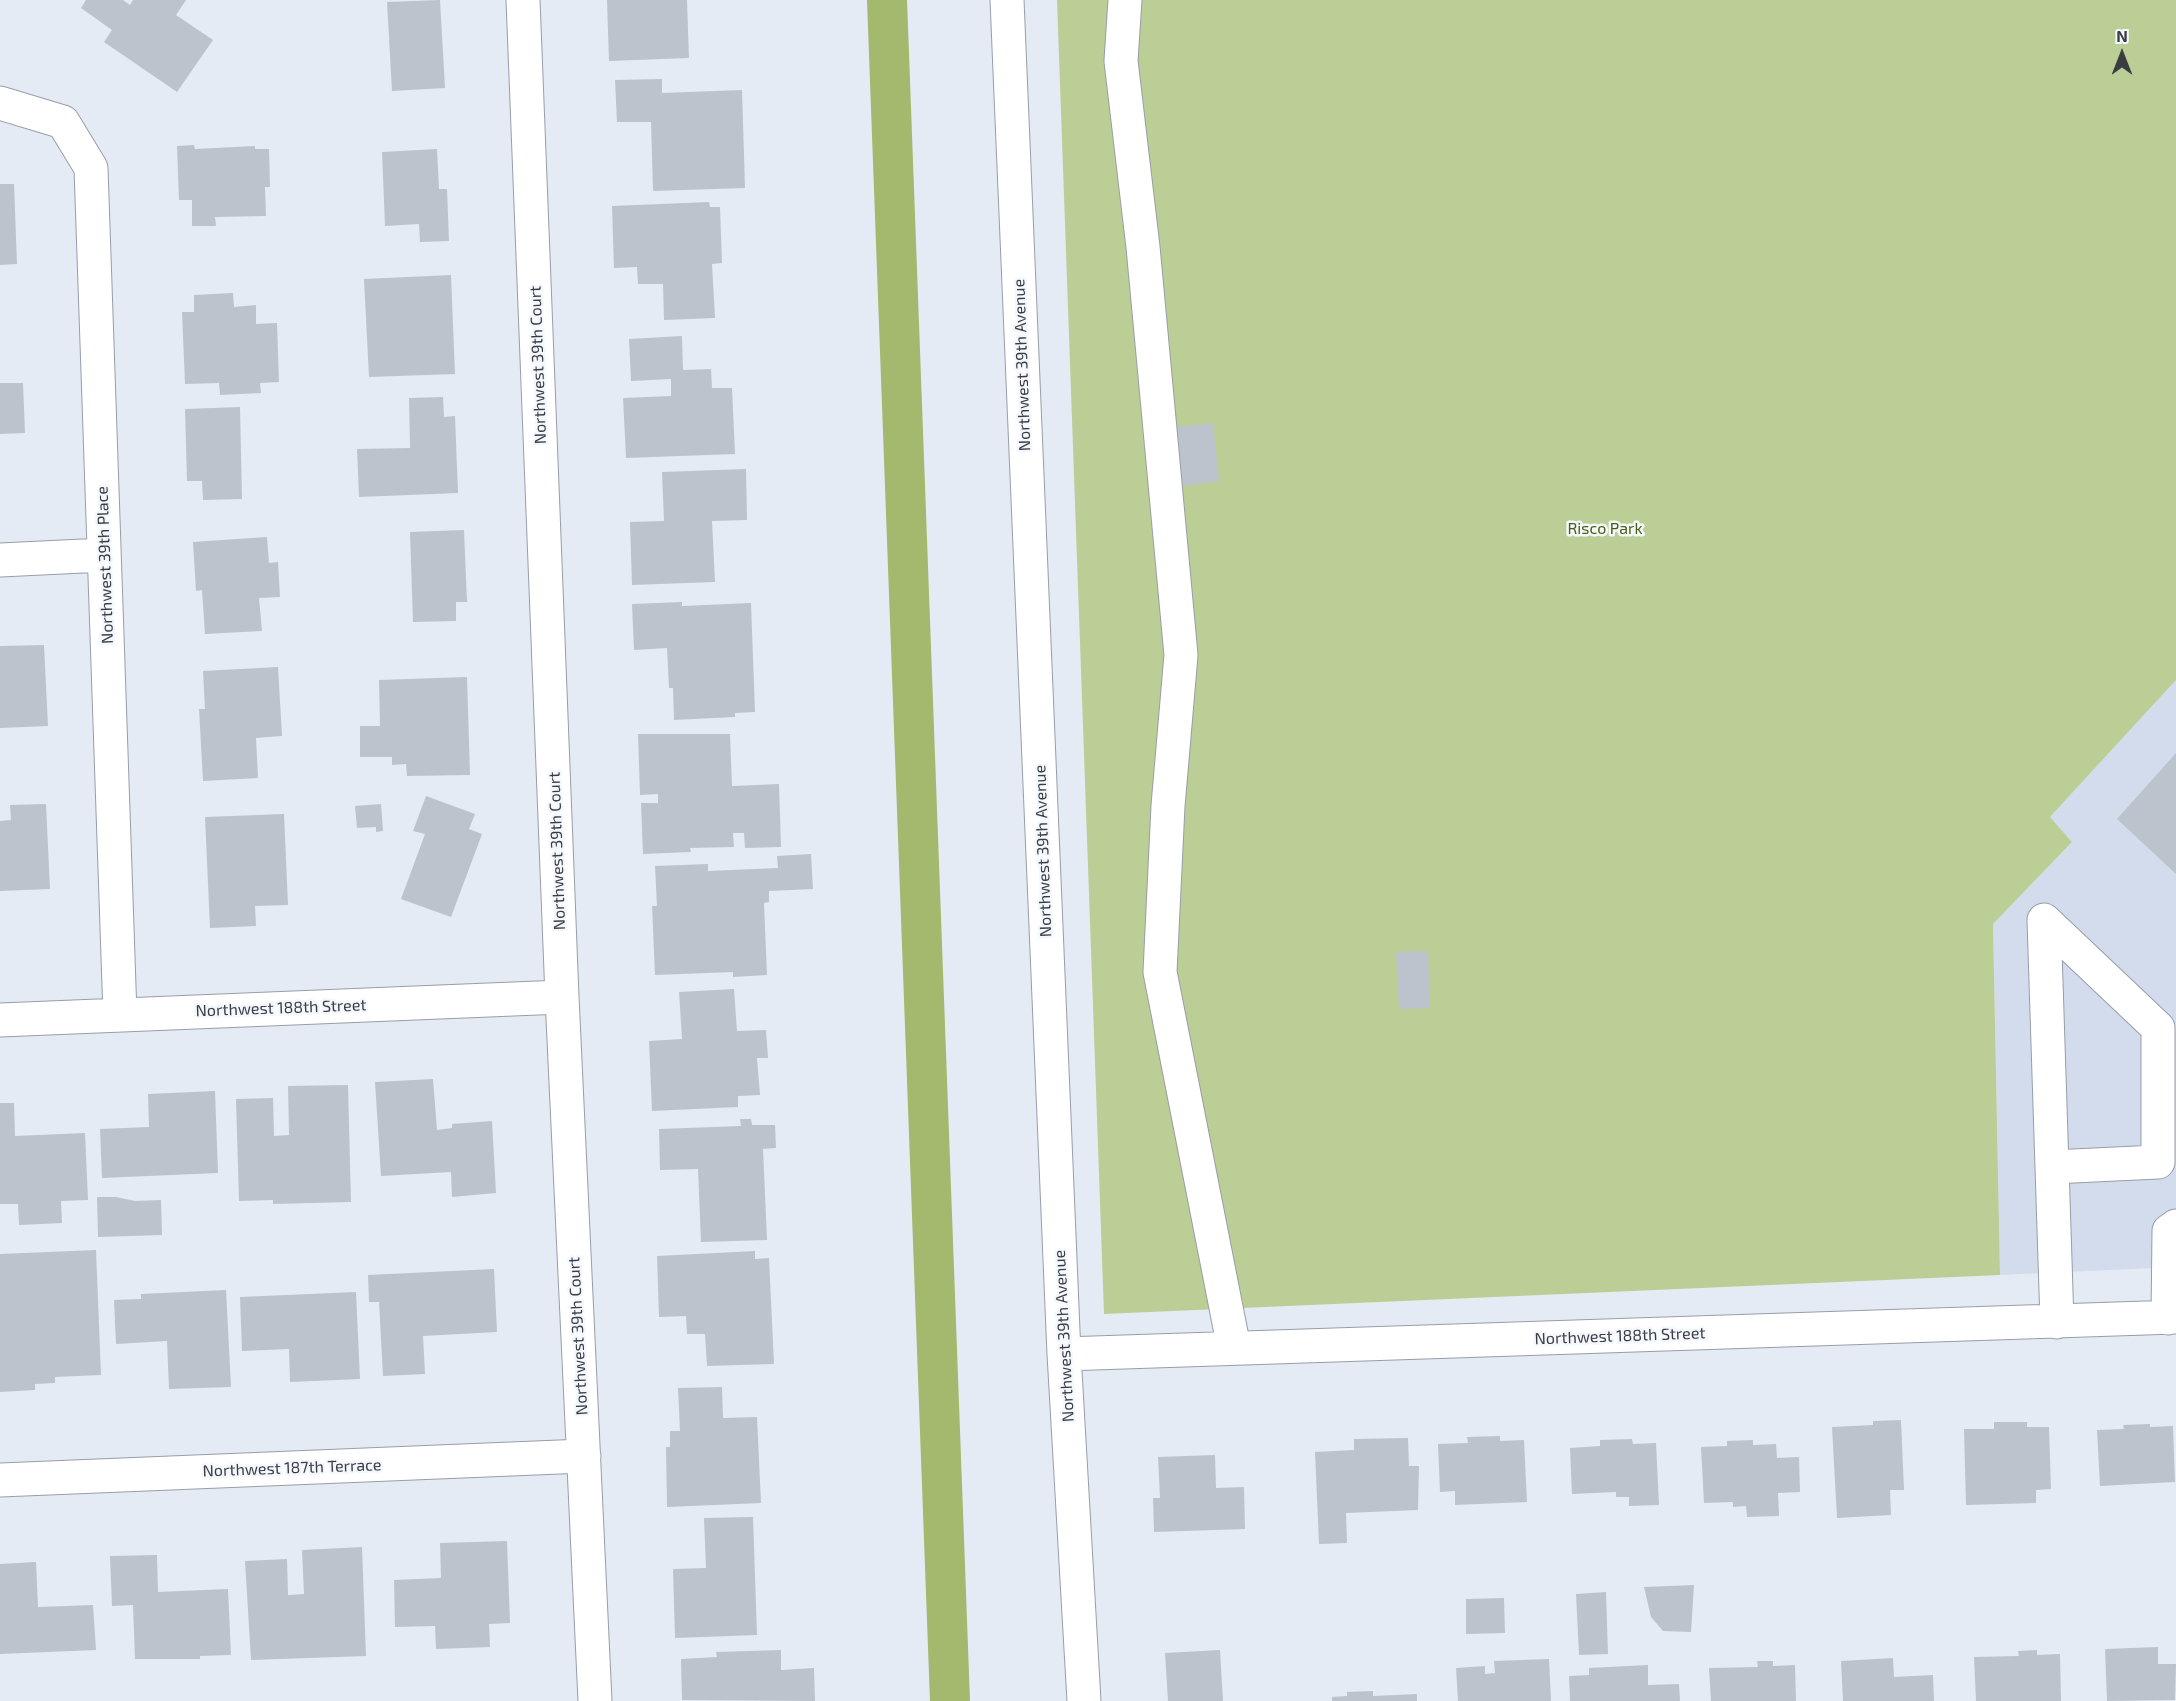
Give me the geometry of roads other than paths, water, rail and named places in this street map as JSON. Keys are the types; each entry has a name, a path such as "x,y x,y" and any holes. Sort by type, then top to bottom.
{"street":[{"name":"Northwest 39th Court","path":"523,0 562,997 595,1701"},
{"name":"Northwest 39th Avenue","path":"1007,0 1064,1354 1084,1701"},
{"path":"1125,0 1122,61 1143,247 1181,655 1168,806 1160,972 1234,1348"},
{"name":"Northwest 39th Place","path":"0,103 63,122 91,168 120,1015"},
{"path":"0,560 104,555"},
{"path":"2052,1167 2158,1161 2158,1028 2044,920 2057,1322"},
{"name":"Northwest 188th Street","path":"0,1020 562,997"},
{"path":"2172,1318 2169,1231 2176,1226"},
{"name":"Northwest 188th Street","path":"1064,1354 2172,1318"},
{"name":"Northwest 187th Terrace","path":"0,1480 584,1456"}],"waterway":[{"path":"887,0 950,1701"}],"park label":[{"name":"Risco Park","path":"1605,529"}]}
